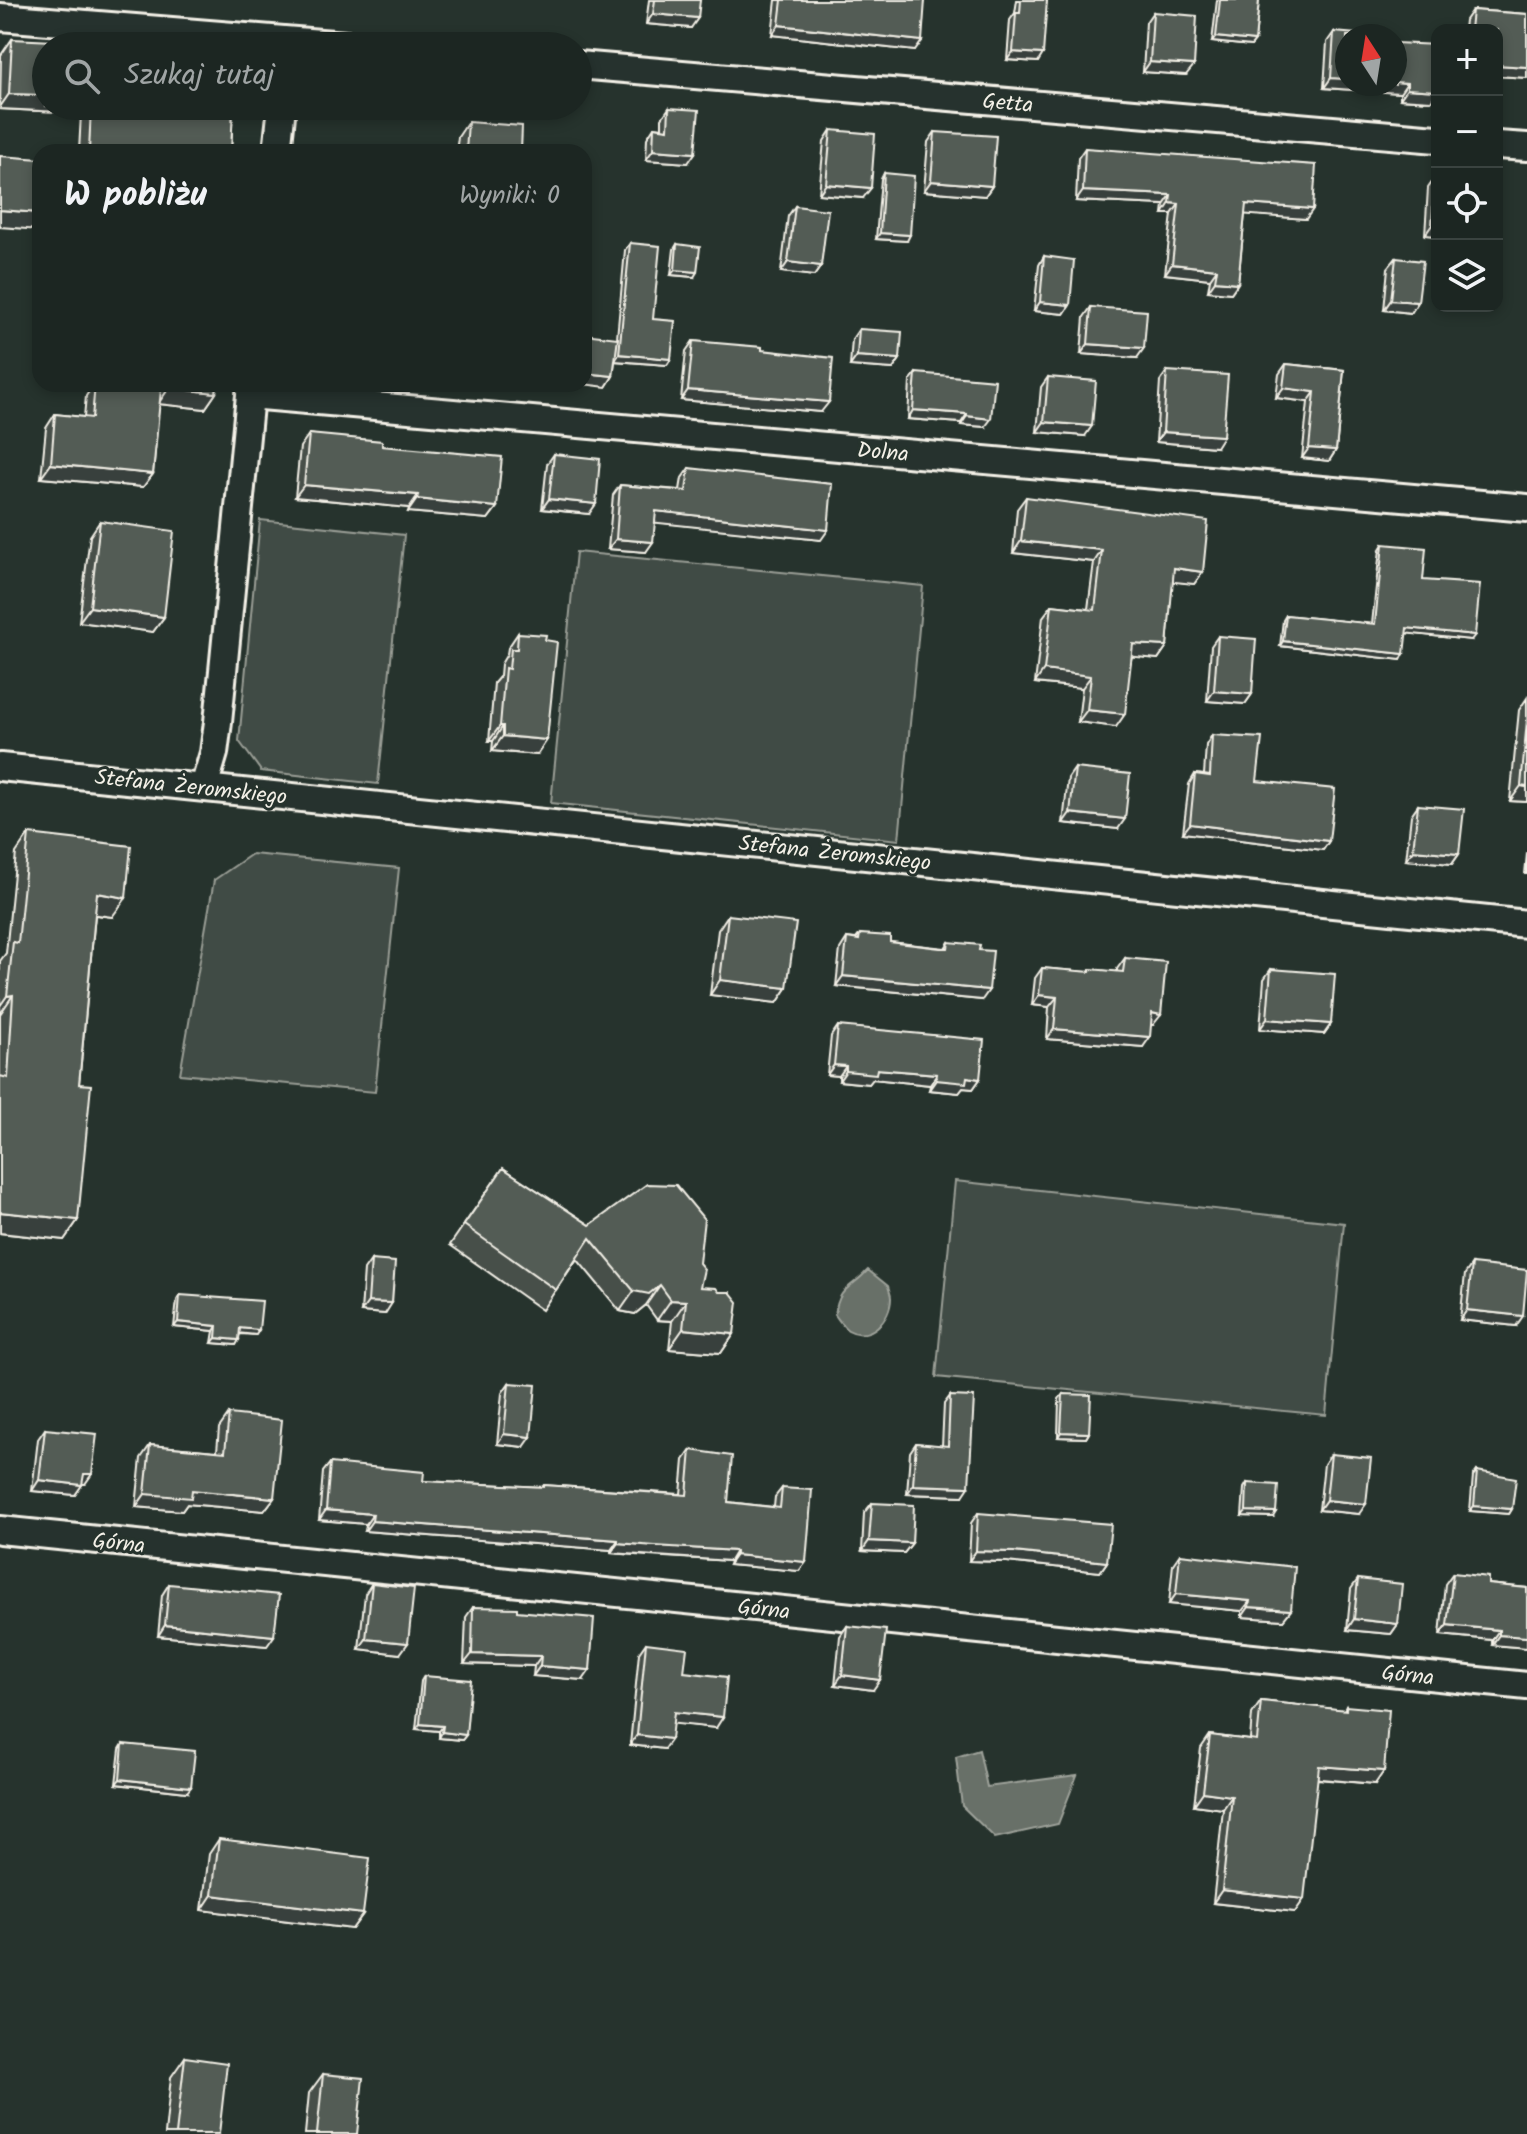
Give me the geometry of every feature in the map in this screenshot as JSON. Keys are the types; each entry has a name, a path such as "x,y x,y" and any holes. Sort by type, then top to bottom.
{"street":[{"path":"0,17 166,32"},
{"name":"Getta","path":"592,66 1431,138"},
{"path":"278,144 280,120"},
{"path":"1503,145 1527,147"},
{"path":"204,787 214,753 218,722 251,392"},
{"name":"Dolna","path":"283,392 1527,508"},
{"name":"Stefana Żeromskiego","path":"0,767 1527,924"},
{"name":"Górna","path":"0,1530 1527,1686"}],"shaded area":[{"path":"260,520 404,535 378,784 261,771 239,741"},
{"path":"576,552 923,586 899,840 551,803"},
{"path":"252,854 399,868 375,1092 180,1074 214,880"},
{"path":"955,1181 1344,1223 1326,1415 936,1377"},
{"path":"868,1270 888,1286 890,1306 877,1327 856,1333 846,1329 835,1315 842,1293"},
{"path":"979,1750 987,1787 1077,1775 1058,1824 995,1838 962,1806 956,1757"}],"building":[{"path":"655,0 700,0 698,18 653,14"},
{"path":"782,0 925,0 922,41 779,25"},
{"path":"1021,0 1047,0 1043,54 1013,52 1016,13 1020,13"},
{"path":"1220,0 1259,0 1255,41 1216,37"},
{"path":"1472,10 1527,14 1527,67 1503,65 1503,24 1471,24"},
{"path":"1153,12 1197,16 1194,65 1150,62"},
{"path":"1334,32 1335,78 1331,78"},
{"path":"12,39 32,40 32,95 9,94"},
{"path":"1407,44 1431,45 1431,91 1407,89"},
{"path":"669,108 699,110 695,153 653,150 654,127 668,129"},
{"path":"90,120 232,120 231,144 89,144"},
{"path":"468,122 522,126 521,144 467,144"},
{"path":"831,130 875,134 871,188 826,184"},
{"path":"935,132 996,136 992,186 931,181"},
{"path":"1085,148 1316,165 1313,209 1246,204 1238,283 1215,281 1217,269 1172,264 1179,204 1170,203 1171,195 1083,191"},
{"path":"0,156 32,158 32,212 0,210"},
{"path":"884,173 914,176 910,235 880,233"},
{"path":"795,206 828,210 821,266 788,262"},
{"path":"630,243 660,246 653,319 675,321 671,359 619,354"},
{"path":"677,244 700,247 697,272 675,270"},
{"path":"1044,256 1074,260 1070,305 1040,302"},
{"path":"1396,258 1423,261 1418,302 1391,300"},
{"path":"1091,307 1147,311 1144,348 1088,344"},
{"path":"859,329 902,332 900,359 857,356"},
{"path":"592,335 618,338 613,376 592,374"},
{"path":"693,341 833,358 829,402 688,390"},
{"path":"1286,364 1344,370 1336,450 1309,448 1315,392 1283,388"},
{"path":"1167,371 1228,375 1223,436 1163,432"},
{"path":"916,373 995,380 991,419 913,410"},
{"path":"1048,377 1096,381 1092,426 1044,422"},
{"path":"94,392 161,392 153,474 51,464 55,414 92,418"},
{"path":"309,434 382,441 382,446 502,457 497,507 417,499 418,495 304,485"},
{"path":"554,454 600,459 596,504 549,499"},
{"path":"689,468 832,484 828,530 656,511 653,542 616,539 620,485 686,491"},
{"path":"1026,497 1208,521 1203,572 1174,568 1167,646 1133,644 1125,714 1087,710 1091,676 1044,670 1052,605 1095,610 1102,550 1021,541"},
{"path":"100,521 174,531 164,617 90,607"},
{"path":"1383,544 1426,548 1423,580 1480,584 1475,635 1407,628 1404,654 1283,641 1286,615 1375,624"},
{"path":"518,633 546,635 545,640 557,642 547,740 503,736 503,726 500,726 505,668 509,669 511,649 517,649"},
{"path":"1218,636 1256,639 1252,694 1214,691"},
{"path":"1527,720 1527,787 1521,786"},
{"path":"1212,735 1262,738 1257,781 1335,789 1329,841 1190,824 1195,774 1210,776"},
{"path":"1075,768 1130,774 1125,819 1070,813"},
{"path":"1418,805 1464,809 1459,854 1413,850"},
{"path":"29,834 131,846 126,898 97,893 79,1084 91,1085 78,1220 0,1212 0,1076 8,1078 13,995 7,996 13,942 18,943"},
{"path":"728,915 796,923 787,988 720,980"},
{"path":"860,934 890,936 890,942 940,948 948,948 949,942 980,945 979,950 993,951 989,990 843,976 847,938 859,940"},
{"path":"1125,958 1166,962 1161,1015 1152,1013 1150,1037 1054,1029 1057,997 1039,995 1042,968 1123,972"},
{"path":"1271,969 1335,974 1331,1024 1267,1019"},
{"path":"838,1026 984,1040 980,1079 967,1077 966,1083 936,1080 937,1074 877,1069 876,1074 846,1071 846,1066 834,1065"},
{"path":"503,1168 590,1225 647,1184 676,1185 704,1219 699,1263 704,1269 700,1287 730,1292 738,1302 734,1334 683,1329 686,1301 671,1300 660,1285 649,1294 634,1291 590,1238 556,1290 464,1225"},
{"path":"371,1260 395,1262 392,1303 368,1302"},
{"path":"1472,1264 1527,1270 1523,1316 1467,1310"},
{"path":"180,1295 262,1301 259,1330 240,1328 239,1340 216,1338 217,1326 178,1322"},
{"path":"509,1383 536,1385 531,1437 504,1434"},
{"path":"1063,1394 1091,1395 1089,1433 1061,1432"},
{"path":"950,1396 974,1397 969,1487 913,1485 916,1443 948,1446"},
{"path":"229,1414 282,1420 274,1498 192,1490 191,1498 145,1494 150,1445 225,1452"},
{"path":"45,1429 97,1434 92,1474 84,1474 82,1485 39,1480"},
{"path":"691,1450 732,1456 728,1502 780,1508 782,1488 812,1490 806,1562 736,1555 736,1551 372,1521 373,1514 326,1510 330,1463 424,1472 423,1481 544,1485 687,1495"},
{"path":"1331,1454 1371,1458 1366,1504 1326,1500"},
{"path":"1477,1471 1516,1478 1512,1509 1474,1506"},
{"path":"1247,1483 1278,1485 1276,1512 1246,1511"},
{"path":"872,1503 914,1505 912,1543 869,1541"},
{"path":"978,1513 1111,1524 1107,1562 976,1551"},
{"path":"1180,1554 1295,1567 1291,1610 1249,1607 1250,1601 1176,1594"},
{"path":"1453,1573 1488,1577 1488,1584 1527,1588 1527,1637 1499,1635 1499,1630 1447,1625"},
{"path":"1358,1579 1402,1584 1398,1624 1354,1619"},
{"path":"372,1583 414,1588 408,1643 366,1639"},
{"path":"169,1584 279,1595 274,1636 165,1625"},
{"path":"473,1607 517,1608 517,1611 594,1618 590,1670 540,1666 541,1656 472,1654"},
{"path":"847,1626 886,1630 880,1680 842,1675"},
{"path":"646,1643 687,1648 684,1672 727,1677 723,1717 674,1712 671,1739 637,1735"},
{"path":"424,1676 471,1680 466,1735 442,1732 443,1726 420,1724"},
{"path":"1261,1701 1346,1710 1346,1706 1389,1710 1384,1771 1319,1766 1304,1899 1222,1890 1232,1796 1203,1792 1210,1735 1257,1741"},
{"path":"123,1744 195,1751 191,1787 120,1779"},
{"path":"219,1839 370,1858 363,1914 212,1895"},
{"path":"185,2057 227,2063 219,2134 176,2134"},
{"path":"323,2074 363,2078 357,2134 317,2134"}]}
